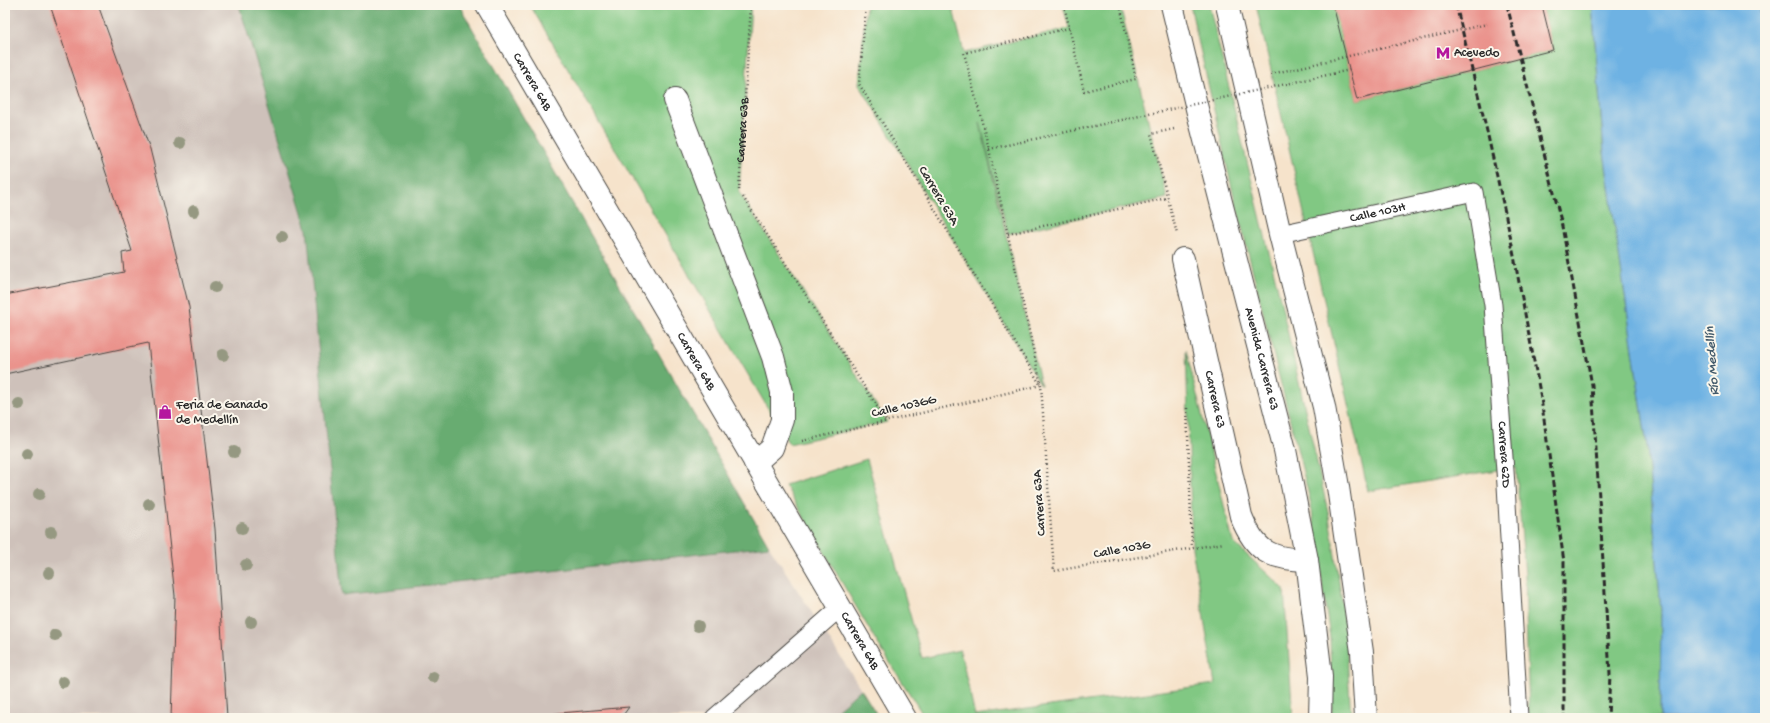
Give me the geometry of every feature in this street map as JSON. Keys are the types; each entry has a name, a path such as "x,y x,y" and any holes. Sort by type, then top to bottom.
{"main road":[{"name":"Carrera 64B","path":"487,5 905,718"},
{"name":"Avenida Carrera 63","path":"1172,5 1206,144 1285,450 1306,560 1321,676 1320,718"},
{"path":"1227,5 1280,234 1324,407 1338,487 1362,652 1366,718"},
{"path":"675,100 773,357 782,392 782,420 772,448 756,463"},
{"name":"Carrera 63","path":"1183,260 1245,528 1252,539 1263,550 1285,560 1306,560"}],"lane":[{"name":"Calle 103H","path":"1280,234 1474,192"},
{"name":"Carrera 62D","path":"1474,192 1493,305 1506,485 1519,718"},
{"path":"714,718 841,608"}],"path":[{"name":"Carrera 63B","path":"752,5 739,192 887,422"},
{"name":"Carrera 63A","path":"866,5 859,84 1041,385"},
{"path":"1064,5 1084,91 1136,79 1120,5"},
{"path":"1244,80 1487,24"},
{"name":"Carrera 63A","path":"1054,571 1041,385 1008,234 964,53 1069,28"},
{"path":"988,149 1350,70"},
{"path":"1179,128 1151,134 1183,260"},
{"path":"1008,234 1167,198"},
{"name":"Calle 103GG","path":"772,448 1041,385"},
{"name":"Calle 103G","path":"1054,571 1192,548"}],"shaded area":[{"name":"Feria de Ganado de Medellín","path":"5,5 239,5 307,229 342,595 769,546 861,689 828,718 5,718"}],"green space":[{"path":"239,5 459,5 769,546 342,595 307,229"},
{"path":"530,5 751,5 739,192 887,422 789,444"},
{"path":"866,5 952,5 964,53 1069,28 1063,5 1120,5 1167,198 1008,234 980,123 1041,385 859,84"},
{"path":"1190,5 1209,5 1280,298 1329,516 1345,622 1351,718 1332,718 1330,638 1311,504 1231,184"},
{"path":"1256,5 1333,5 1357,100 1553,50 1542,5 1592,5 1604,152 1647,446 1661,610 1660,718 1529,718 1525,575 1516,467 1368,491"},
{"path":"1186,350 1233,542 1284,589 1293,718 925,718 875,639 785,485 867,459 922,658 960,650 975,716 1215,684 1192,548"},
{"path":"861,689 879,718 828,718"}],"water":[{"name":"Río Medellín","path":"1592,5 1759,5 1765,32 1765,718 1660,718 1661,610 1647,446 1604,152"}],"building":[{"path":"50,5 98,5 150,149 189,307 215,529 227,718 171,718 175,596 148,343 5,374 5,295 124,272 122,253 132,251"},
{"name":"Acevedo","path":"1333,5 1542,5 1553,50 1357,100"},
{"path":"629,707 621,718 514,718 514,717"}],"railway":[{"path":"1456,5 1486,127 1510,235 1541,398 1564,562 1564,718"},
{"path":"1507,5 1561,221 1592,385 1610,674 1608,718"}],"place":[{"name":"Acevedo","path":"1443,53"},
{"name":"Feria de Ganado de Medellín","path":"165,412"}]}
